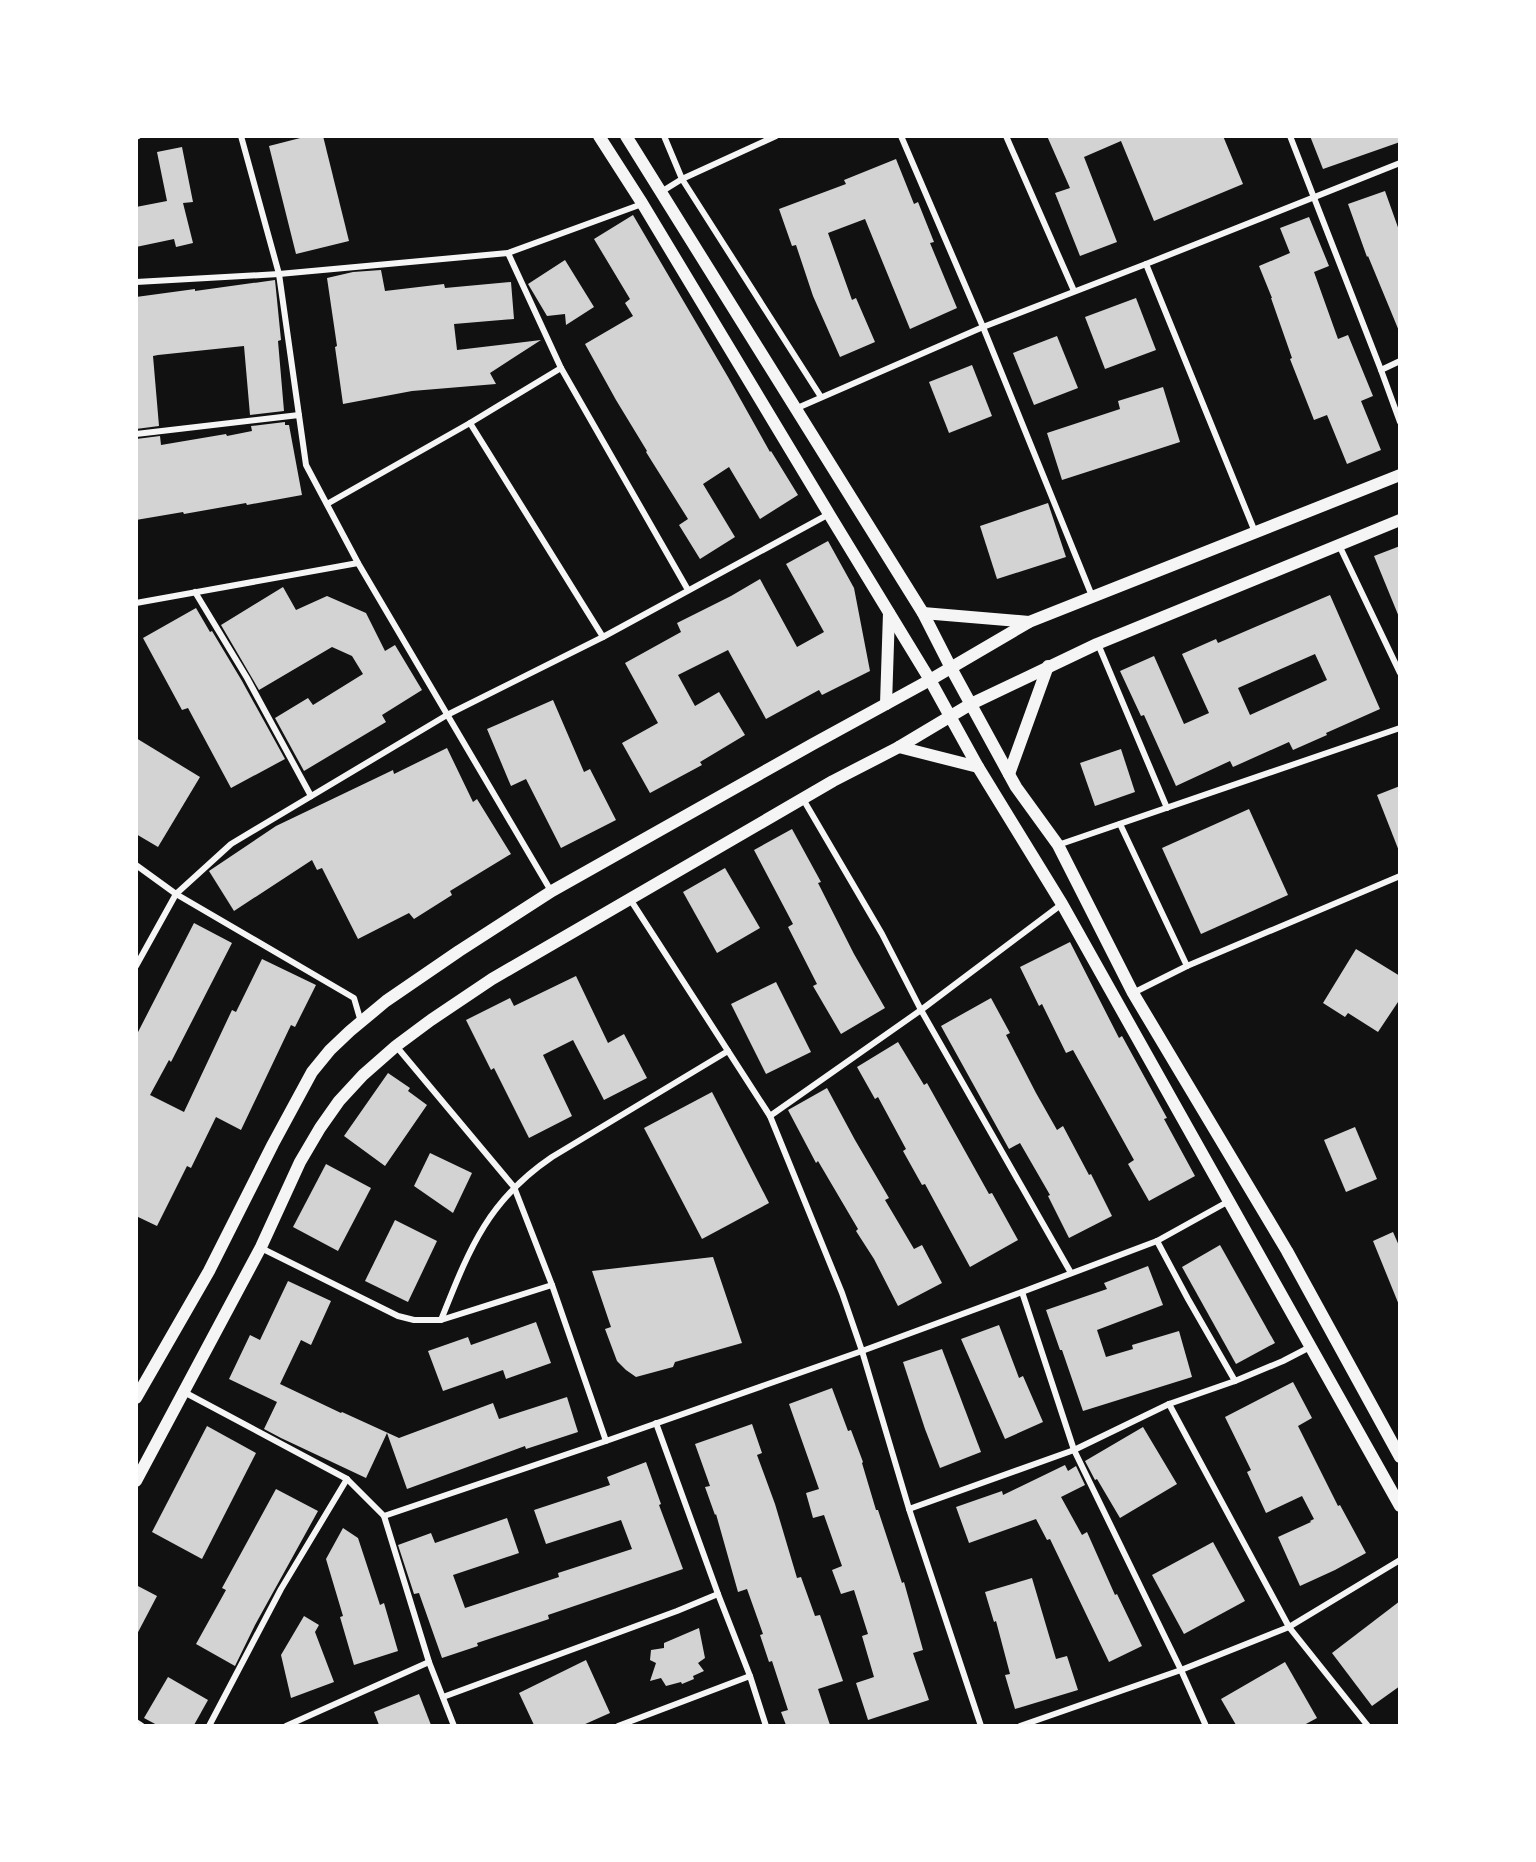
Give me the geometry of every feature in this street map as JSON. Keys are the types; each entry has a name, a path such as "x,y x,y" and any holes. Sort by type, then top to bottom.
{"main road":[{"path":"599,136 930,680 978,767 1062,904 1400,1506"},
{"path":"626,136 923,613 1016,787 1058,845 1133,993 1287,1251 1400,1457"},
{"path":"136,1398 209,1270 312,1072 330,1050 386,1001 552,891 930,680 1029,622 1400,475"},
{"path":"136,1481 261,1247 300,1162 320,1128 339,1101 363,1075 396,1046 492,979 833,781 951,718 971,704 1098,644 1400,520"},
{"path":"886,704 889,612"},
{"path":"923,613 1029,622"},
{"path":"1009,774 1048,666"},
{"path":"898,747 978,767"}],"street":[{"path":"241,136 279,274 306,465 358,563 552,891"},
{"path":"664,136 682,180 821,397"},
{"path":"661,192 776,136"},
{"path":"901,136 983,327 1092,596"},
{"path":"1006,136 1074,291"},
{"path":"1290,136 1400,422"},
{"path":"795,409 983,327 1400,163"},
{"path":"136,282 279,274 508,254 642,204"},
{"path":"508,254 561,368 688,590"},
{"path":"1146,264 1255,532"},
{"path":"1381,370 1400,361"},
{"path":"327,504 470,423 561,368"},
{"path":"136,434 299,415"},
{"path":"470,423 603,637"},
{"path":"136,966 176,894 231,844 447,715 603,637 829,514"},
{"path":"1339,545 1400,673"},
{"path":"136,603 358,563"},
{"path":"195,592 247,678 311,796"},
{"path":"1098,644 1167,808"},
{"path":"1058,845 1400,728"},
{"path":"803,799 882,934 921,1010 1071,1273"},
{"path":"1119,824 1187,966"},
{"path":"136,865 176,894 354,998 361,1022"},
{"path":"1133,993 1187,966 1400,876"},
{"path":"630,898 770,1116 842,1293 862,1351 909,1509 981,1725"},
{"path":"770,1116 921,1010 1062,904"},
{"path":"396,1046 514,1187 552,1285 606,1441"},
{"path":"441,1320 464,1262 480,1233 496,1208 532,1170 728,1051"},
{"path":"384,1516 862,1351 1157,1242 1229,1201"},
{"path":"1157,1242 1235,1381"},
{"path":"261,1247 398,1316 414,1320 441,1320 552,1285"},
{"path":"1022,1292 1074,1450 1206,1725"},
{"path":"909,1509 1074,1450 1169,1404 1235,1381 1310,1347"},
{"path":"183,1392 347,1479 384,1516 429,1662 454,1725"},
{"path":"1169,1404 1289,1627 1368,1725"},
{"path":"657,1423 766,1725"},
{"path":"209,1725 281,1589 347,1479"},
{"path":"1020,1725 1181,1670 1289,1627 1400,1560"},
{"path":"443,1697 718,1594"},
{"path":"286,1725 429,1662"},
{"path":"618,1725 750,1676"},
{"path":"136,1722 142,1725"}],"building":[{"path":"308,136 323,136 349,241 296,254 269,146"},
{"path":"1047,136 1223,136 1243,184 1154,221 1121,141 1084,157 1117,242 1080,256 1055,193 1070,188"},
{"path":"1310,136 1400,136 1400,142 1323,169"},
{"path":"182,147 193,202 183,203 193,243 176,247 174,239 136,247 136,207 167,201 157,152"},
{"path":"896,159 914,204 918,202 934,242 930,243 957,308 910,329 865,219 828,233 852,300 856,298 875,342 840,357 813,296 796,245 792,246 779,209 846,184 844,180"},
{"path":"1385,191 1400,233 1399,331 1367,257 1348,204"},
{"path":"633,215 770,452 798,495 760,519 729,467 703,484 735,537 700,559 679,525 688,519 646,452 585,344 633,316 625,303 630,299 594,239"},
{"path":"1309,217 1329,266 1314,272 1338,339 1348,335 1373,396 1361,401 1381,450 1347,464 1327,415 1314,420 1290,359 1292,358 1272,298 1259,266 1290,253 1280,228"},
{"path":"565,260 594,307 566,325 565,314 547,316 528,284"},
{"path":"381,270 385,291 444,284 445,288 511,282 514,319 454,324 457,350 541,340 490,373 496,384 412,391 343,404 327,278 353,272"},
{"path":"275,280 281,340 278,341 284,411 250,415 244,346 158,355 153,356 159,426 136,429 136,297"},
{"path":"1136,298 1156,350 1105,369 1085,317"},
{"path":"1057,336 1078,388 1034,405 1013,353"},
{"path":"972,365 992,416 949,433 929,382"},
{"path":"1163,387 1180,442 1062,480 1047,433 1120,409 1118,401"},
{"path":"285,422 285,425 289,425 302,495 136,520 136,439 160,436 161,445 226,434 227,436 252,431 251,426"},
{"path":"1048,503 1066,557 997,579 980,526"},
{"path":"828,541 854,588 870,671 822,695 819,690 766,719 728,650 678,675 695,706 719,692 745,735 700,762 702,765 650,793 622,743 658,723 625,663 681,632 677,623 760,579 797,647 824,632 786,564"},
{"path":"1400,546 1400,617 1399,617 1374,556"},
{"path":"283,587 296,610 327,596 366,613 385,651 395,645 422,690 382,715 386,722 304,771 275,718 308,698 313,705 363,674 352,656 332,647 259,690 221,625"},
{"path":"1330,595 1380,709 1293,750 1289,742 1233,767 1230,761 1176,786 1144,715 1141,716 1120,671 1154,656 1184,724 1209,713 1182,654 1216,639 1218,643","holes":["1315,654 1327,680 1250,715 1238,688"]},
{"path":"196,608 242,681 285,759 231,788 188,708 182,710 143,638"},
{"path":"553,700 584,772 590,769 616,820 561,848 526,779 511,786 487,729"},
{"path":"136,738 200,777 158,847 136,834"},
{"path":"447,748 473,802 477,799 511,854 450,891 452,895 414,919 409,913 358,939 322,868 317,870 312,860 234,911 209,871 276,826 393,770 394,774"},
{"path":"1121,749 1135,792 1095,806 1080,763"},
{"path":"1400,786 1400,851 1399,851 1377,795"},
{"path":"1249,809 1288,895 1201,934 1162,848"},
{"path":"792,829 821,882 818,883 854,954 885,1008 841,1034 813,986 817,984 788,927 793,924 754,850"},
{"path":"725,868 760,928 717,953 683,892"},
{"path":"194,923 232,943 171,1062 169,1060 150,1095 184,1112 232,1010 236,1012 262,959 316,985 295,1027 291,1025 241,1130 216,1117 191,1168 187,1166 157,1226 136,1216 136,1036"},
{"path":"1070,942 1119,1038 1122,1036 1167,1118 1164,1119 1195,1176 1149,1201 1128,1164 1134,1160 1073,1050 1066,1053 1042,1004 1039,1006 1020,967"},
{"path":"1356,949 1400,976 1400,999 1378,1032 1348,1013 1345,1017 1323,1003"},
{"path":"576,976 608,1043 624,1034 647,1078 604,1100 573,1040 543,1055 572,1116 529,1138 494,1068 491,1070 466,1020 510,998 514,1006"},
{"path":"776,982 811,1052 766,1074 731,1004"},
{"path":"991,998 1010,1033 1006,1035 1036,1093 1057,1130 1063,1126 1112,1216 1069,1238 1048,1196 1050,1195 1020,1143 1009,1149 941,1026"},
{"path":"898,1042 924,1085 927,1083 989,1194 992,1193 1018,1240 970,1267 925,1184 922,1185 903,1151 906,1149 878,1097 875,1099 857,1067"},
{"path":"388,1073 410,1088 408,1091 427,1105 385,1166 344,1136"},
{"path":"827,1088 889,1198 885,1200 914,1249 922,1245 942,1283 898,1306 874,1259 856,1231 858,1229 818,1161 816,1163 788,1110"},
{"path":"712,1092 769,1203 702,1239 644,1128"},
{"path":"1355,1127 1377,1179 1346,1192 1324,1140"},
{"path":"430,1153 472,1173 453,1213 414,1186"},
{"path":"326,1164 371,1188 338,1251 293,1227"},
{"path":"395,1220 437,1241 408,1302 365,1281"},
{"path":"1393,1232 1400,1248 1399,1305 1373,1241"},
{"path":"1220,1245 1275,1343 1236,1364 1182,1267"},
{"path":"713,1257 742,1343 675,1362 673,1367 636,1377 626,1370 617,1361 605,1329 611,1327 592,1271"},
{"path":"1148,1266 1163,1305 1097,1330 1106,1357 1133,1349 1132,1345 1179,1331 1192,1377 1083,1411 1046,1310 1107,1289 1104,1283"},
{"path":"288,1281 331,1301 311,1345 301,1340 280,1384 399,1438 493,1403 499,1419 567,1397 578,1432 526,1449 525,1446 407,1489 387,1433 366,1478 281,1438 264,1429 277,1402 229,1379 250,1335 260,1340"},
{"path":"536,1322 551,1363 506,1379 503,1370 443,1391 428,1351 468,1337 471,1345"},
{"path":"999,1325 1019,1378 1023,1376 1043,1422 1005,1439 961,1339"},
{"path":"942,1349 981,1452 940,1468 903,1362"},
{"path":"1293,1382 1312,1418 1298,1426 1338,1506 1340,1505 1366,1553 1300,1586 1278,1537 1314,1519 1302,1496 1266,1513 1247,1472 1251,1470 1225,1417"},
{"path":"832,1388 848,1431 851,1430 863,1462 876,1510 878,1510 902,1583 904,1582 923,1650 913,1653 929,1700 868,1720 856,1683 874,1677 862,1636 868,1634 854,1590 841,1594 832,1570 842,1566 824,1515 813,1518 806,1493 819,1489 789,1404"},
{"path":"752,1424 762,1453 757,1455 775,1504 797,1578 801,1577 815,1616 820,1615 843,1681 818,1689 830,1725 786,1725 781,1712 788,1710 772,1661 769,1662 760,1635 763,1634 747,1589 738,1592 716,1514 705,1487 710,1486 695,1444"},
{"path":"207,1426 256,1453 202,1559 152,1532"},
{"path":"1143,1427 1177,1484 1120,1518 1085,1461"},
{"path":"646,1462 683,1569 548,1615 549,1619 477,1643 478,1646 442,1658 419,1593 414,1594 398,1545 431,1533 435,1543 507,1518 519,1553 453,1575 465,1608 559,1577 558,1573 632,1549 621,1520 546,1544 534,1510 610,1485 607,1477"},
{"path":"1065,1465 1068,1471 1076,1466 1085,1485 1061,1497 1082,1535 1087,1532 1115,1595 1117,1594 1142,1646 1109,1662 1050,1539 1047,1540 1036,1519 969,1543 956,1507 1002,1491 1003,1495"},
{"path":"276,1489 318,1511 235,1666 196,1644 226,1590 222,1588"},
{"path":"343,1528 358,1538 380,1605 384,1603 398,1651 354,1665 340,1617 343,1616 326,1559"},
{"path":"1213,1542 1245,1601 1184,1634 1152,1575"},
{"path":"1032,1578 1056,1659 1067,1656 1078,1690 1015,1709 1005,1675 1010,1674 996,1621 994,1622 985,1592"},
{"path":"136,1585 157,1596 136,1636"},
{"path":"1400,1601 1400,1686 1372,1706 1332,1653"},
{"path":"304,1616 319,1625 315,1632 334,1682 291,1698 281,1655"},
{"path":"699,1628 705,1658 698,1663 704,1671 693,1676 694,1679 682,1684 681,1682 666,1686 661,1678 650,1681 656,1663 650,1660 651,1650 664,1648 664,1643"},
{"path":"586,1660 610,1713 583,1725 534,1725 519,1693"},
{"path":"1285,1662 1317,1718 1304,1725 1236,1725 1221,1699"},
{"path":"168,1677 208,1700 194,1725 157,1725 144,1718"},
{"path":"419,1694 431,1725 379,1725 374,1712"}]}
